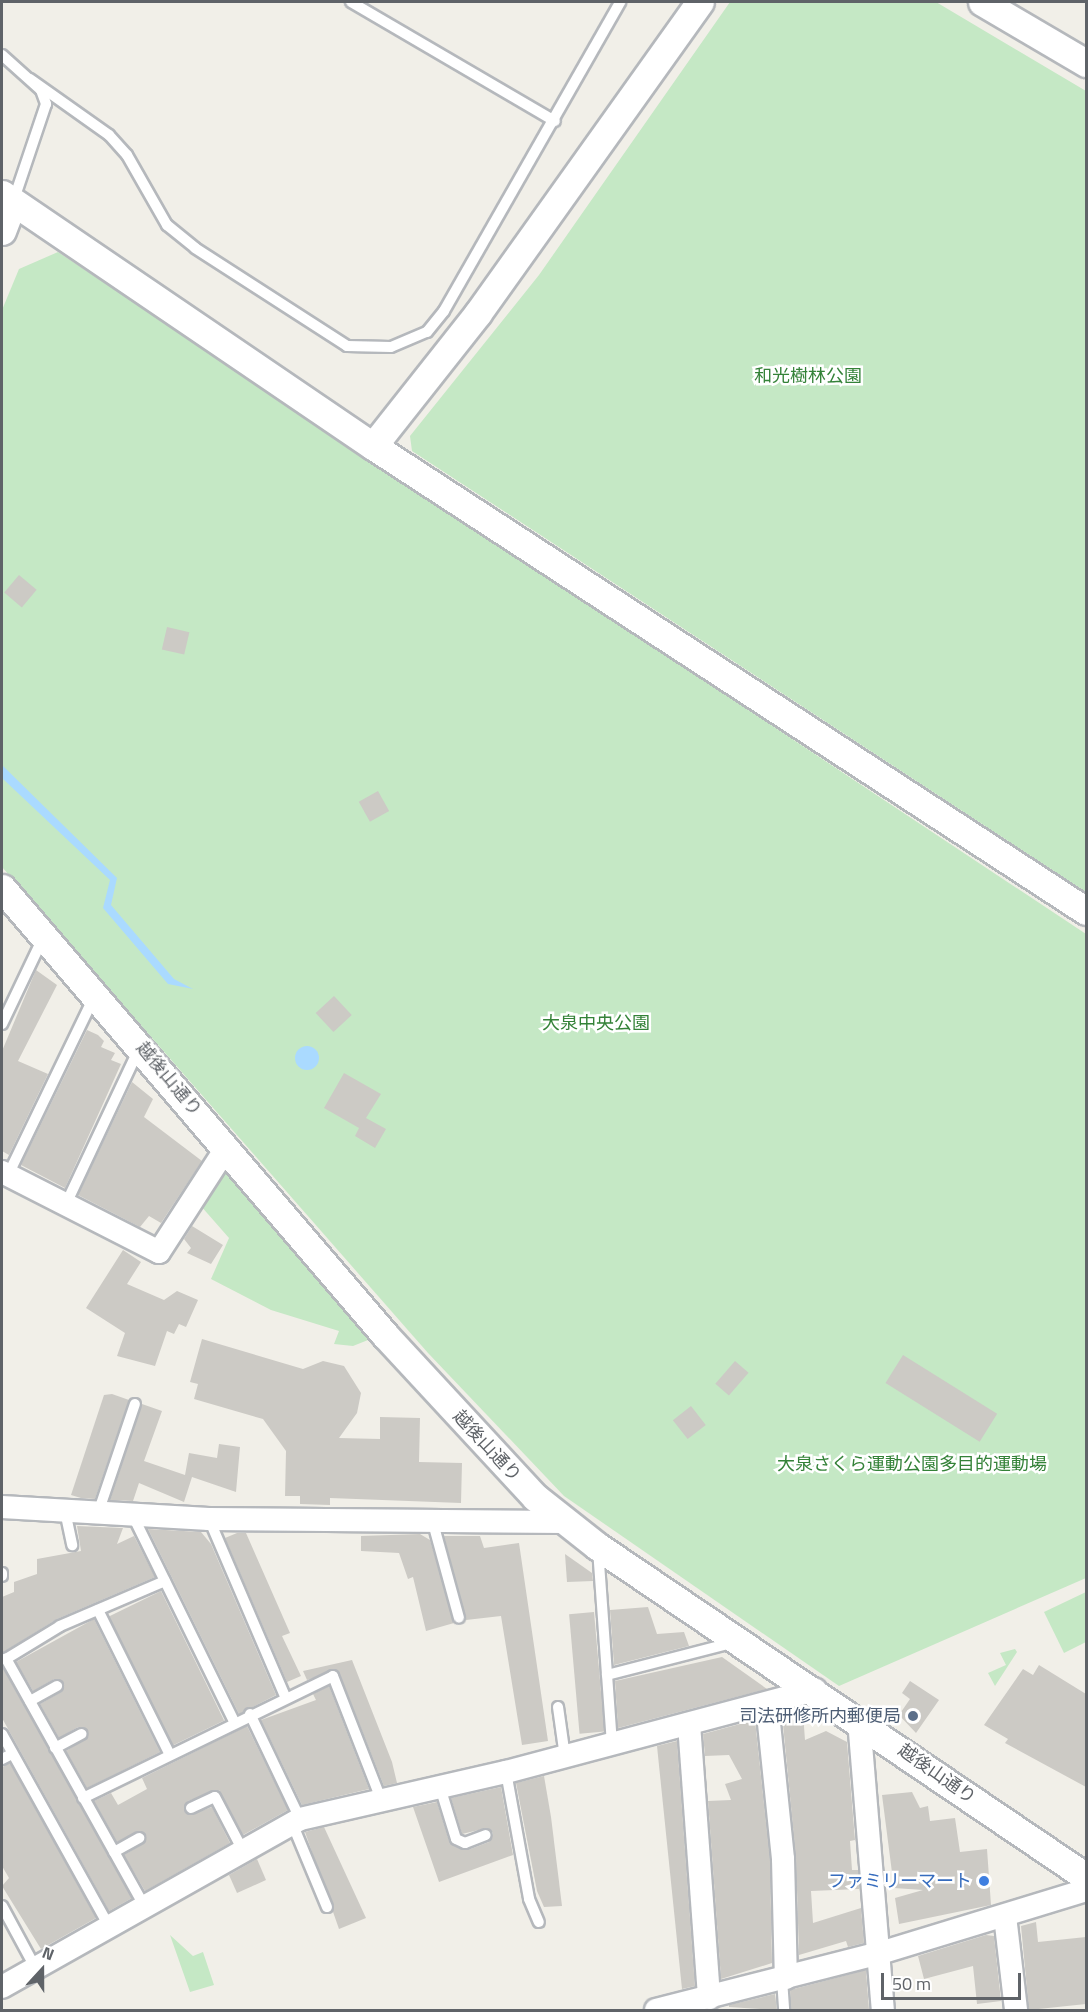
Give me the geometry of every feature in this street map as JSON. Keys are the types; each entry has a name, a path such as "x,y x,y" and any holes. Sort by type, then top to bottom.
{"street":[{"path":"373,446 478,313 700,2"},
{"path":"982,2 1086,63"},
{"path":"2,231 7,198 373,446 1086,911"},
{"name":"越後山通り","path":"2,888 141,1046 479,1440 566,1522 597,1546 860,1720 1086,1877"},
{"path":"5,1173 65,1206 159,1252 227,1147"},
{"path":"2,1507 209,1519 433,1523 566,1522"},
{"path":"2,1987 111,1930 146,1910 242,1847 296,1821 381,1799 506,1772 815,1690"},
{"path":"767,1704 783,1859 784,1979"},
{"path":"860,1720 884,2010"},
{"path":"689,1724 714,2002"},
{"path":"656,2010 714,2002 784,1979 880,1953 1086,1890"},
{"path":"1005,1916 1016,2010"}],"lane":[{"path":"351,2 555,121"},
{"path":"2,55 115,142 167,225 195,248 332,337 367,349 391,347 428,332 555,121 620,2"},
{"path":"7,198 45,118 46,104 30,78"},
{"path":"2,1024 45,935"},
{"path":"5,1173 96,994"},
{"path":"65,1206 141,1046"},
{"path":"98,1513 135,1404"},
{"path":"65,1511 72,1545"},
{"path":"133,1516 234,1721"},
{"path":"209,1519 285,1696"},
{"path":"433,1523 459,1618"},
{"path":"597,1546 612,1743"},
{"path":"146,1910 30,1701 4,1663 7,1656 42,1636 165,1581"},
{"path":"98,1610 169,1753"},
{"path":"607,1675 740,1641"},
{"path":"83,1798 285,1696 336,1677 381,1799"},
{"path":"30,1701 57,1686"},
{"path":"558,1707 565,1756"},
{"path":"250,1714 296,1821 327,1907"},
{"path":"2,1734 111,1930"},
{"path":"56,1748 81,1734"},
{"path":"2,1759 12,1754"},
{"path":"506,1772 529,1899 539,1923"},
{"path":"440,1787 456,1839 465,1843 486,1835"},
{"path":"191,1808 215,1797 242,1847"},
{"path":"114,1852 139,1838"},
{"path":"2,1906 36,1969"},
{"path":"784,1979 784,2010"}],"green space":[{"name":"和光樹林公園","path":"730,2 936,2 1086,91 1086,892 412,451 410,436 539,275"},
{"name":"大泉中央公園","path":"58,252 1086,934 1086,1578 839,1686 564,1496 428,1353 2,867 2,310 19,269"},
{"path":"224,1168 374,1334 368,1340 353,1346 334,1344 339,1331 271,1310 211,1279 229,1238 200,1205"},
{"path":"1086,1592 1086,1642 1064,1653 1044,1612"},
{"path":"1015,1649 1017,1652 995,1686 988,1673 1006,1665 1000,1653"},
{"path":"170,1935 193,1956 203,1952 214,1985 190,1992"}],"water":[{"path":"2,765 117,878 111,905 174,979 193,989 168,984 103,908 110,880 2,778"},
{"path":"307,1046 312,1047 318,1053 318,1063 312,1069 307,1070 302,1069 296,1063 295,1058 296,1053 302,1047"}],"building":[{"path":"19,575 37,590 22,607 4,593"},
{"path":"167,627 189,632 184,655 162,649"},
{"path":"378,791 389,811 370,822 359,802"},
{"path":"36,970 57,985 18,1061 48,1074 9,1155 2,1151 2,1051"},
{"path":"334,996 352,1015 333,1032 316,1013"},
{"path":"87,1030 104,1041 101,1047 115,1053 111,1060 121,1064 65,1188 21,1165"},
{"path":"344,1073 381,1094 366,1118 386,1129 375,1148 355,1136 359,1128 324,1108"},
{"path":"132,1082 153,1099 144,1117 202,1161 161,1223 149,1216 140,1227 78,1195"},
{"path":"192,1226 223,1245 211,1264 187,1253 191,1248 184,1239"},
{"path":"123,1250 141,1262 127,1284 164,1300 177,1291 198,1300 186,1327 179,1324 174,1334 167,1331 155,1366 117,1356 125,1333 86,1308"},
{"path":"202,1339 303,1369 323,1361 344,1366 361,1393 357,1413 339,1438 380,1439 380,1417 420,1418 419,1462 462,1463 461,1503 330,1498 330,1505 300,1504 300,1496 285,1496 286,1451 263,1419 194,1399 198,1384 190,1382"},
{"path":"903,1355 997,1414 980,1442 886,1383"},
{"path":"735,1361 749,1373 729,1395 715,1384"},
{"path":"112,1394 129,1400 95,1499 71,1495 104,1395"},
{"path":"142,1404 162,1411 144,1461 185,1475 189,1453 217,1458 219,1444 240,1447 236,1492 192,1477 184,1502 139,1483 133,1501 110,1500"},
{"path":"691,1406 706,1425 688,1439 673,1420"},
{"path":"77,1526 123,1528 117,1544 134,1536 155,1577 57,1619 2,1653 2,1597 14,1592 14,1582 37,1574 37,1559 81,1551"},
{"path":"148,1529 201,1532 211,1544 276,1695 239,1714"},
{"path":"237,1533 246,1533 290,1633 282,1636 301,1676 287,1682 225,1538"},
{"path":"420,1534 430,1540 454,1623 426,1631 413,1577 408,1579 399,1553 361,1551 361,1536"},
{"path":"444,1536 480,1536 484,1548 519,1543 548,1741 522,1745 501,1616 466,1620"},
{"path":"565,1554 592,1573 593,1581 567,1582"},
{"path":"161,1591 224,1720 172,1746 109,1616"},
{"path":"648,1607 657,1634 684,1632 689,1646 614,1665 610,1610"},
{"path":"594,1612 604,1732 580,1734 569,1614"},
{"path":"94,1619 160,1752 87,1788 66,1751 87,1738 87,1730 78,1727 59,1738 40,1704 61,1692 63,1682 54,1679 33,1691 16,1662"},
{"path":"722,1657 767,1689 618,1728 615,1681"},
{"path":"352,1660 392,1762 397,1783 384,1786 338,1670 307,1680 303,1671"},
{"path":"1039,1665 1086,1694 1086,1787 1005,1743 1008,1739 984,1725 1023,1669 1033,1675"},
{"path":"2,1666 132,1898 109,1911 2,1718"},
{"path":"910,1681 939,1700 916,1733 899,1715 910,1699 902,1693"},
{"path":"329,1686 369,1789 302,1805 261,1720 316,1700 313,1694"},
{"path":"803,1713 805,1740 826,1731 847,1742 855,1840 850,1841 852,1870 858,1870 859,1889 811,1891 813,1923 861,1908 864,1943 848,1947 846,1941 799,1955 796,1858 782,1714"},
{"path":"755,1720 770,1860 772,1963 721,1979 708,1801 731,1800 725,1784 742,1779 729,1755 705,1756 703,1734"},
{"path":"247,1726 288,1810 243,1835 219,1790 188,1801 184,1808 190,1815 212,1807 230,1843 145,1891 124,1855 143,1844 146,1835 139,1831 117,1842 94,1801 111,1793 118,1805 147,1789 142,1778"},
{"path":"677,1741 695,1986 682,1989 657,1746"},
{"path":"10,1763 96,1918 41,1949 2,1886 9,1878 2,1866 2,1767"},
{"path":"544,1776 562,1906 544,1907 537,1891 516,1783"},
{"path":"501,1787 513,1855 439,1882 413,1807 437,1802 450,1844 468,1850 489,1842 493,1833 487,1828 462,1834 451,1798"},
{"path":"912,1792 920,1808 928,1806 930,1821 955,1818 960,1852 987,1849 991,1905 899,1924 895,1898 923,1890 894,1888 882,1795"},
{"path":"324,1827 366,1918 339,1929 305,1832"},
{"path":"257,1859 266,1880 237,1893 229,1875"},
{"path":"1036,1922 1038,1942 1086,1937 1086,2004 1029,2010 1021,1926"},
{"path":"986,1935 994,1936 1001,2001 977,2004 973,1966 924,1979 918,1956"},
{"path":"866,1970 869,2010 791,2010 790,1990"},
{"path":"775,1994 777,2010 729,2007 729,2005"}],"place":[{"name":"司法研修所内郵便局","path":"913,1716"},
{"name":"ファミリーマート","path":"984,1881"}],"park label":[{"name":"大泉さくら運動公園多目的運動場","path":"912,1464"}]}
